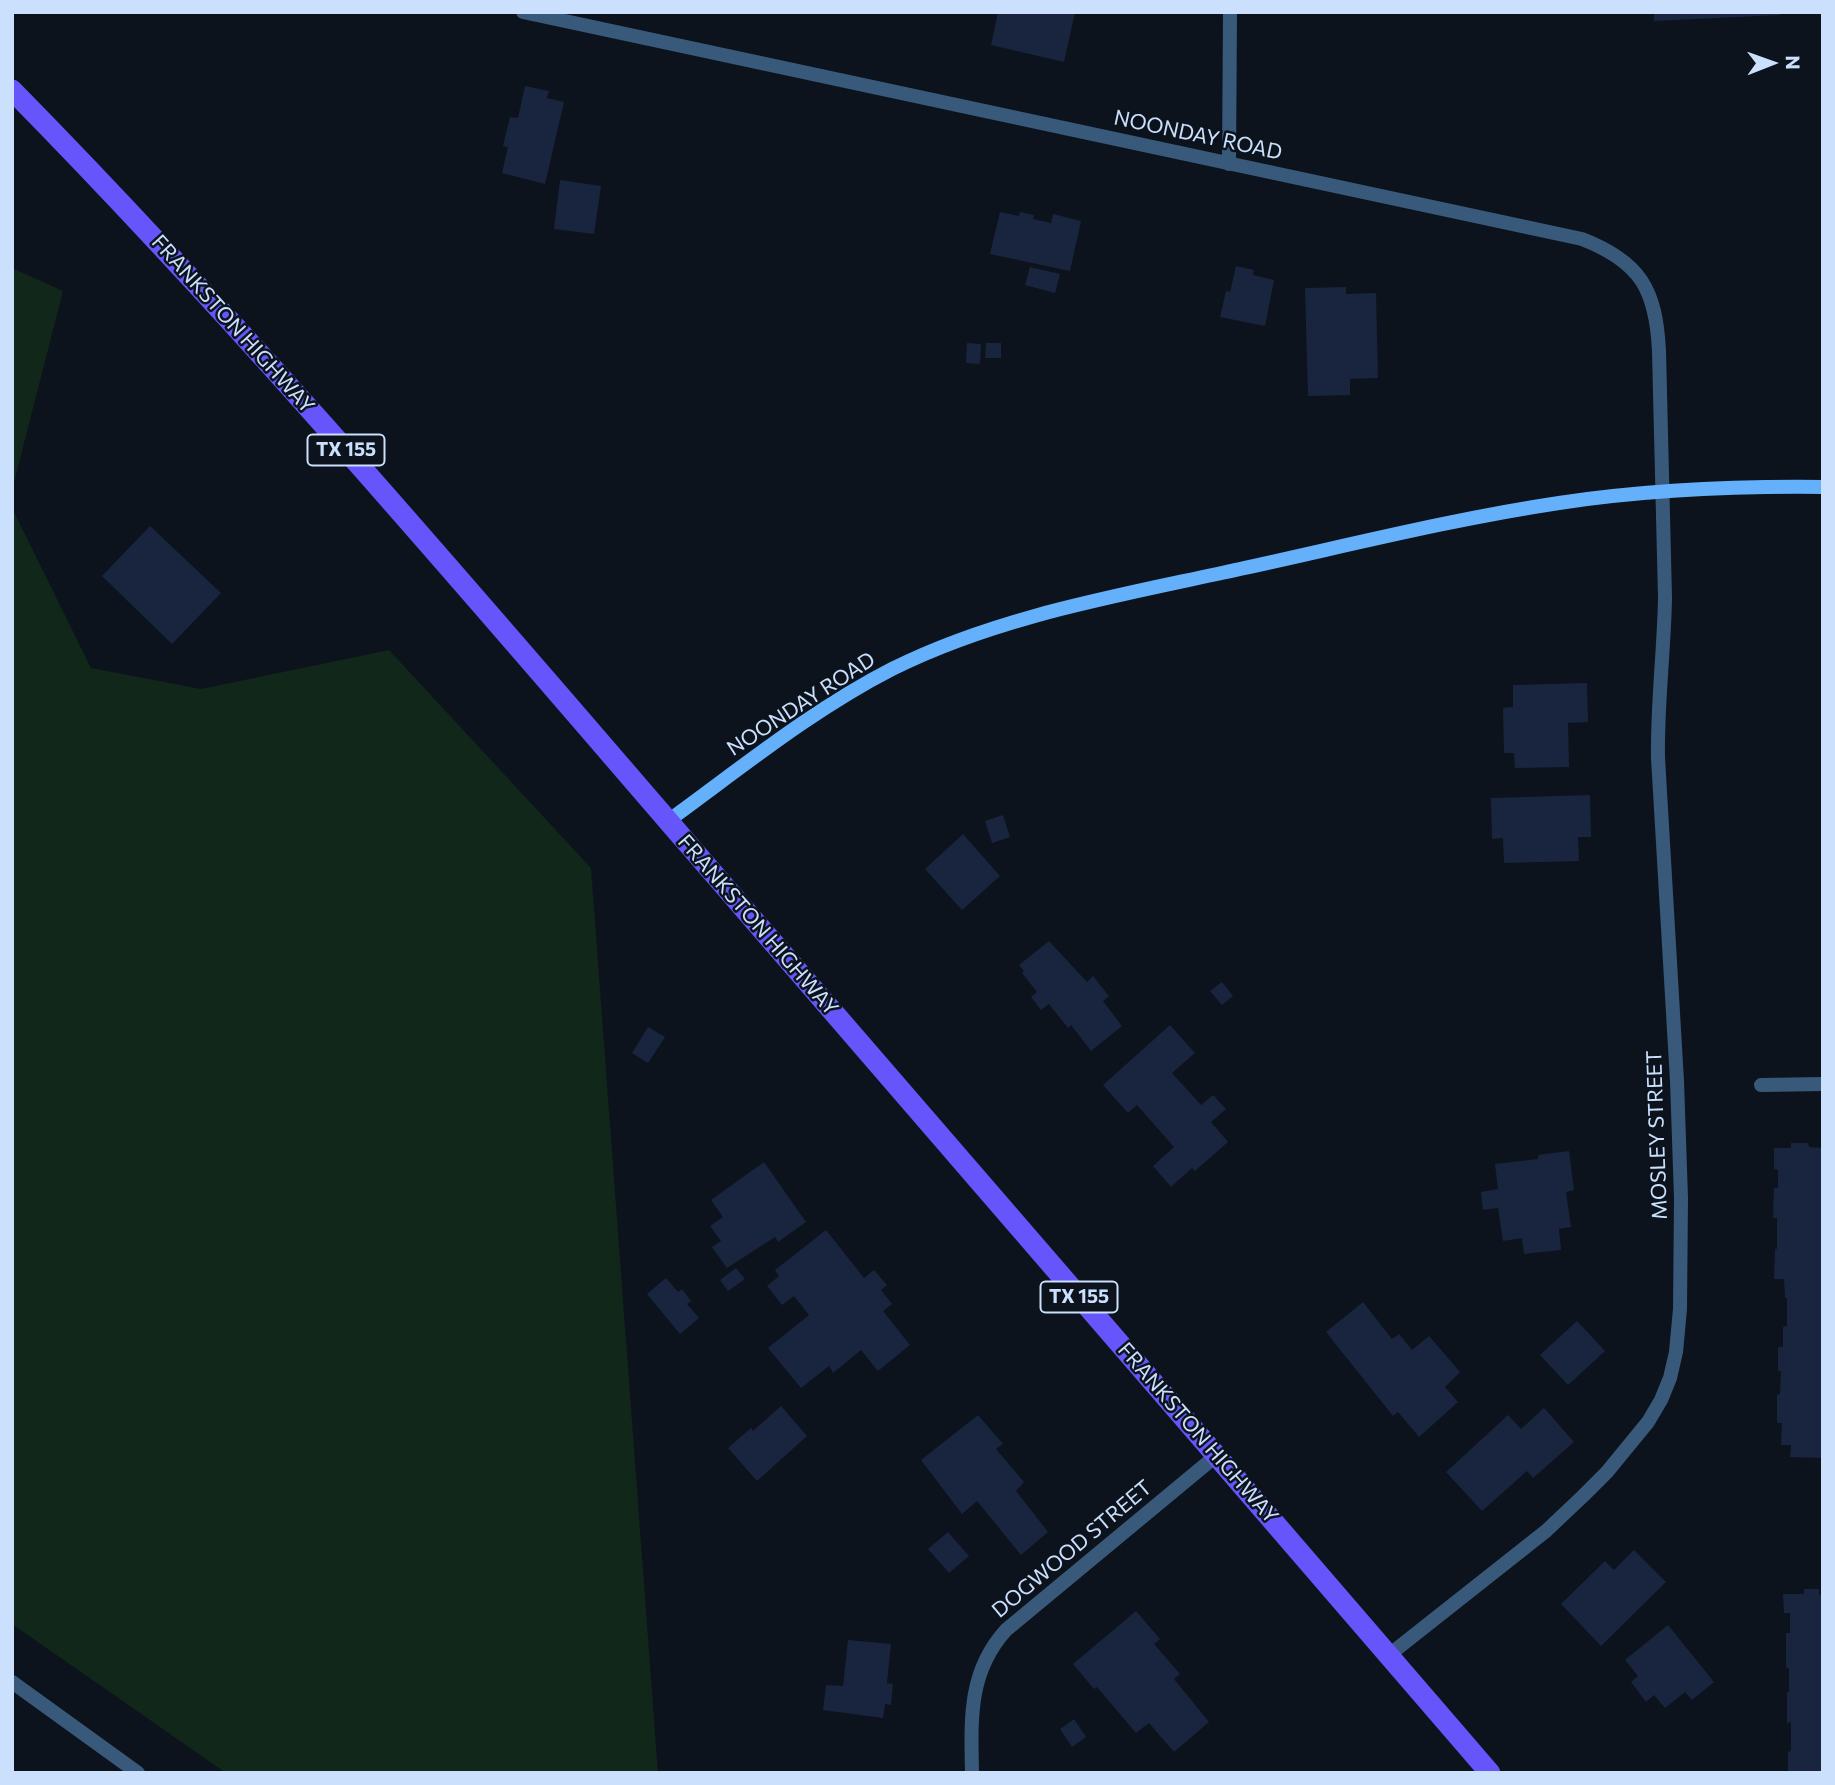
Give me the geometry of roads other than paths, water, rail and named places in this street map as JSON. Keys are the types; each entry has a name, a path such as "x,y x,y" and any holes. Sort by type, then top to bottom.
{"main road":[{"name":"FRANKSTON HIGHWAY","path":"12,90 140,221 282,377 1490,1773"}],"street":[{"name":"NOONDAY ROAD","path":"523,12 1582,239 1602,247 1618,255 1631,267 1652,302 1657,321 1662,492"},
{"path":"1229,164 1230,12"},
{"name":"NOONDAY ROAD","path":"668,821 807,720 855,690 936,649 985,631 1080,604 1490,515 1562,502 1662,492 1823,487"},
{"name":"MOSLEY STREET","path":"1389,1655 1546,1531 1591,1488 1648,1422 1670,1378 1676,1352 1680,1309 1682,1212 1677,1081 1657,758 1664,637 1662,492"},
{"path":"1761,1085 1823,1084"},
{"name":"DOGWOOD STREET","path":"972,1773 975,1685 994,1644 1006,1630 1217,1455"},
{"path":"12,1682 138,1773"}]}
